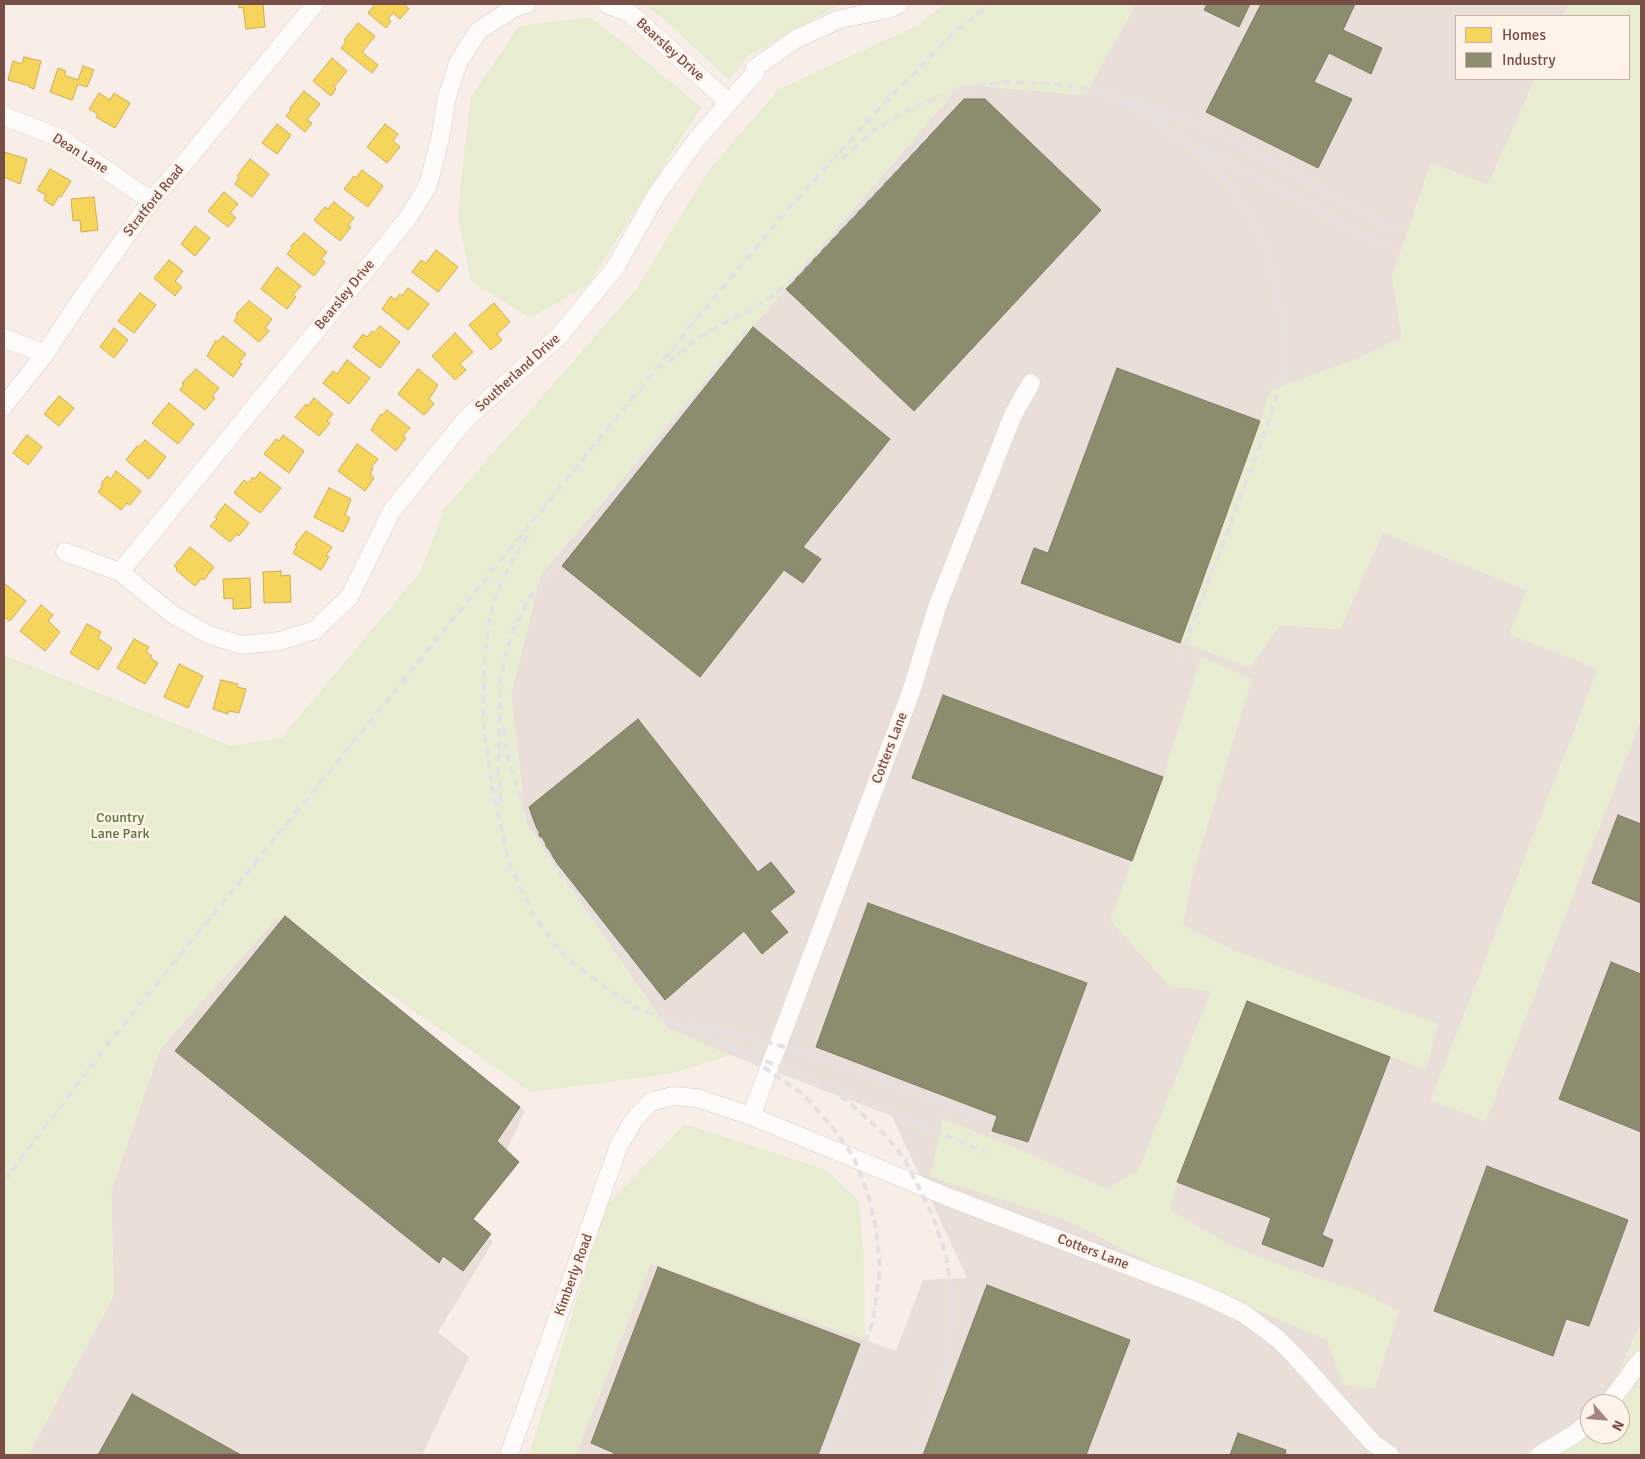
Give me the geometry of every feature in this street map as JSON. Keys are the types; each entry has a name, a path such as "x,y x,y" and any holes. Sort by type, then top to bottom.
{"street":[{"name":"Stratford Road","path":"4,406 45,354 151,201 315,4"},
{"name":"Bearsley Drive","path":"120,572 408,218 428,185 440,139 447,97 458,63 478,31 514,8 526,4"},
{"name":"Bearsley Drive","path":"607,4 631,14 729,103"},
{"name":"Southerland Drive","path":"65,552 120,572 172,614 209,635 242,645 280,641 314,630 350,596 391,512 465,420 559,336 615,268 662,186 697,139 756,72 756,68 796,39 840,19 890,9 899,4"},
{"name":"Dean Lane","path":"4,116 60,138 151,201"},
{"path":"4,338 45,354"},
{"name":"Cotters Lane","path":"751,1116 911,692 937,607 1013,415 1031,383"},
{"name":"Cotters Lane","path":"650,1102 673,1096 697,1098 751,1116 948,1197 1200,1293 1243,1313 1278,1339 1373,1443 1390,1455"},
{"name":"Kimberly Road","path":"509,1455 619,1145 634,1120 650,1102"},
{"path":"1616,1394 1641,1360"},
{"path":"1540,1455 1580,1430"}],"shaded area":[{"path":"1136,4 1569,4 1564,15 1455,15 1455,80 1535,80 1488,185 1431,163 1392,277 1402,337 1361,357 1280,625 1340,629 1383,532 1527,590 1510,634 1598,669 1431,1100 1485,1121 1641,719 1641,1323 1609,1394 1580,1394 1580,1420 1522,1455 576,1455 650,1263 896,1351 923,1280 967,1278 892,1116 731,1055 667,1028 526,823 511,694 541,574 961,84 1085,95"},
{"path":"278,917 525,1111 472,1223 493,1242 438,1332 469,1357 422,1455 28,1455 114,1295 111,1191 160,1049"}],"green space":[{"path":"642,4 847,4 837,6 748,56 729,80 660,16"},
{"name":"Country Lane Park","path":"946,4 1136,4 1085,95 961,84 541,574 511,694 526,824 667,1028 731,1055 669,1074 531,1092 278,917 160,1049 111,1191 114,1295 28,1455 4,1455 4,655 231,746 281,738 421,571 444,509 637,288 708,171 779,89 916,26"},
{"path":"1569,4 1641,4 1641,719 1486,1121 1431,1100 1598,669 1509,634 1527,590 1383,532 1340,629 1280,625 1250,668 1180,641 1271,390 1361,357 1402,337 1392,277 1431,163 1488,185 1535,80 1630,80 1630,15 1564,15"},
{"path":"589,17 619,39 701,107 588,285 530,318 471,281 458,217 471,97 519,26"},
{"path":"1201,657 1252,679 1192,877 1183,925 1236,951 1438,1024 1426,1070 1247,1002 1177,1182 1170,1210 1232,1246 1308,1275 1365,1293 1399,1311 1375,1388 1343,1385 1327,1340 1172,1274 1066,1220 930,1177 943,1119 1026,1152 1106,1189 1138,1171 1211,991 1169,986 1110,920 1163,777"},
{"path":"685,1124 827,1170 859,1201 864,1264 865,1340 651,1263 576,1455 529,1455 605,1207"},
{"path":"1641,1323 1641,1455 1522,1455 1580,1420 1580,1444 1630,1444 1630,1394 1609,1394"}],"building: Homes":[{"path":"239,4 263,4 265,27 246,29 243,7 239,8"},
{"path":"375,4 403,4 409,9 400,19 393,13 388,19 391,21 386,28 368,13"},
{"path":"358,23 375,36 362,52 378,65 372,73 341,48 346,42 344,40"},
{"path":"24,57 41,61 34,89 30,86 8,80 13,61 22,64"},
{"path":"332,58 347,71 334,87 336,89 331,96 313,81"},
{"path":"83,66 94,70 87,87 78,84 72,100 50,92 58,68 66,71 64,75 78,80"},
{"path":"304,91 320,104 307,120 312,123 305,132 286,116"},
{"path":"99,93 110,100 114,93 130,103 115,128 96,117 98,114 89,109"},
{"path":"277,124 291,135 277,154 262,143"},
{"path":"385,124 398,134 393,141 400,147 387,163 367,147"},
{"path":"4,152 27,159 20,184 4,177"},
{"path":"250,159 269,174 252,197 235,184 239,178 237,176"},
{"path":"50,169 71,181 53,206 44,200 46,195 37,190"},
{"path":"362,170 383,186 368,207 344,189 354,176 356,178"},
{"path":"224,192 238,204 230,213 236,218 228,227 208,211"},
{"path":"94,197 98,230 81,232 80,220 73,221 71,199"},
{"path":"334,202 354,218 348,225 351,227 340,241 314,220 325,207 328,209"},
{"path":"195,226 210,238 195,256 181,244"},
{"path":"304,233 327,252 321,259 325,262 314,276 287,254 292,248 291,246"},
{"path":"436,250 458,267 438,292 412,272 421,260 426,263"},
{"path":"169,260 183,271 175,281 182,287 175,296 154,278"},
{"path":"277,267 301,286 293,295 296,297 287,309 261,289"},
{"path":"408,288 429,304 408,330 382,309 391,296 395,300 400,294 402,296"},
{"path":"140,293 156,305 134,333 118,321"},
{"path":"249,301 272,319 265,328 269,331 259,342 234,321 238,315 236,314"},
{"path":"494,303 510,322 497,334 502,340 491,350 469,325"},
{"path":"380,326 400,342 380,368 353,347 363,334 367,337"},
{"path":"114,328 128,340 114,358 100,347"},
{"path":"455,333 473,352 460,364 466,370 455,380 432,356"},
{"path":"223,336 246,354 239,362 242,364 233,377 207,356 216,340 218,342"},
{"path":"347,360 370,378 349,404 323,383 333,371 337,374"},
{"path":"196,369 219,388 212,396 215,398 205,410 180,390 184,384 182,383"},
{"path":"418,369 438,385 429,399 434,404 424,415 398,394"},
{"path":"59,396 74,408 59,426 44,414"},
{"path":"314,398 333,414 327,421 330,423 319,436 295,417"},
{"path":"169,403 194,424 178,444 152,423"},
{"path":"387,410 410,428 403,436 406,438 396,451 371,430 381,414"},
{"path":"27,435 42,447 28,465 13,453"},
{"path":"283,435 304,451 289,473 264,454 276,439 279,441"},
{"path":"145,440 166,457 149,479 126,460 137,446 139,447"},
{"path":"357,444 378,459 371,468 373,469 370,474 374,478 365,491 338,471"},
{"path":"116,471 141,491 130,505 127,503 121,510 98,492 107,476 111,479"},
{"path":"260,472 281,488 260,513 234,493 244,480 248,483 253,477 255,479"},
{"path":"329,488 351,499 345,515 350,518 343,532 314,517"},
{"path":"225,504 249,523 239,536 237,534 230,542 210,526 217,519 215,517"},
{"path":"306,531 332,547 326,555 329,557 321,570 293,553 297,546 295,545"},
{"path":"190,547 214,567 204,580 202,578 195,586 176,570 177,568 174,566"},
{"path":"281,571 281,576 290,575 291,602 264,603 263,572"},
{"path":"250,578 251,608 233,609 233,598 224,599 223,579"},
{"path":"4,583 26,601 10,621 4,617"},
{"path":"41,605 53,615 48,621 60,632 45,651 20,631"},
{"path":"87,624 101,632 98,638 112,648 98,670 70,653"},
{"path":"134,639 149,647 146,652 152,656 150,658 158,663 145,684 117,668"},
{"path":"179,664 203,676 188,708 164,697"},
{"path":"221,680 238,684 237,687 246,689 239,713 229,711 228,714 213,709"}],"building: Industry":[{"path":"1207,4 1250,4 1239,27 1204,10"},
{"path":"1261,4 1355,4 1343,30 1382,48 1371,74 1329,53 1314,82 1352,99 1318,168 1206,112"},
{"path":"964,99 985,99 1101,210 914,411 786,289"},
{"path":"753,327 890,439 803,547 821,559 803,583 784,570 700,677 562,566"},
{"path":"1117,368 1260,421 1180,643 1021,583 1034,548 1048,553"},
{"path":"943,695 1163,777 1132,861 912,778"},
{"path":"638,719 758,872 771,862 795,892 770,911 788,932 762,954 744,931 665,1000 557,863 539,835 529,807"},
{"path":"1618,815 1641,824 1641,903 1592,883"},
{"path":"868,903 1087,983 1028,1142 992,1131 997,1116 816,1047"},
{"path":"285,916 520,1107 497,1141 519,1162 473,1219 491,1234 463,1271 443,1256 439,1263 175,1051"},
{"path":"1611,962 1641,974 1641,1132 1559,1099"},
{"path":"1247,1001 1390,1057 1322,1235 1333,1240 1323,1267 1262,1244 1271,1218 1177,1182"},
{"path":"1487,1166 1628,1220 1589,1326 1566,1319 1553,1356 1434,1311"},
{"path":"658,1267 860,1344 818,1455 613,1455 614,1453 591,1443"},
{"path":"987,1285 1130,1340 1086,1455 923,1455"},
{"path":"132,1394 241,1455 98,1455"},
{"path":"1238,1433 1286,1450 1285,1455 1230,1455"}],"railway":[{"path":"4,1181 109,1043 709,304 791,206 874,114 954,33 990,4"},
{"path":"842,159 873,131 912,108 962,89 1004,82 1049,83 1084,88 1109,95 1149,115 1203,156 1246,209 1263,242 1276,285 1284,333 1285,367 1270,418 1180,658"},
{"path":"1132,101 1214,130 1394,230"},
{"path":"669,362 692,342 758,306 789,283 929,133"},
{"path":"1199,147 1385,247"},
{"path":"501,801 498,774 500,688 504,661 514,628 529,599 747,331"},
{"path":"528,536 510,564 496,596 490,617 484,664 483,718 491,781 508,859 536,919 559,950 583,971 632,1006 986,1152"},
{"path":"504,728 507,754 517,788 531,823 559,872 648,983"},
{"path":"689,1023 818,1057 991,1119"},
{"path":"752,1061 804,1095 837,1133 854,1158 868,1194 876,1228 880,1268 873,1322 824,1455"},
{"path":"840,1097 848,1101 885,1135 904,1158 932,1214 946,1255 953,1301 950,1345 940,1391 915,1455"}]}
